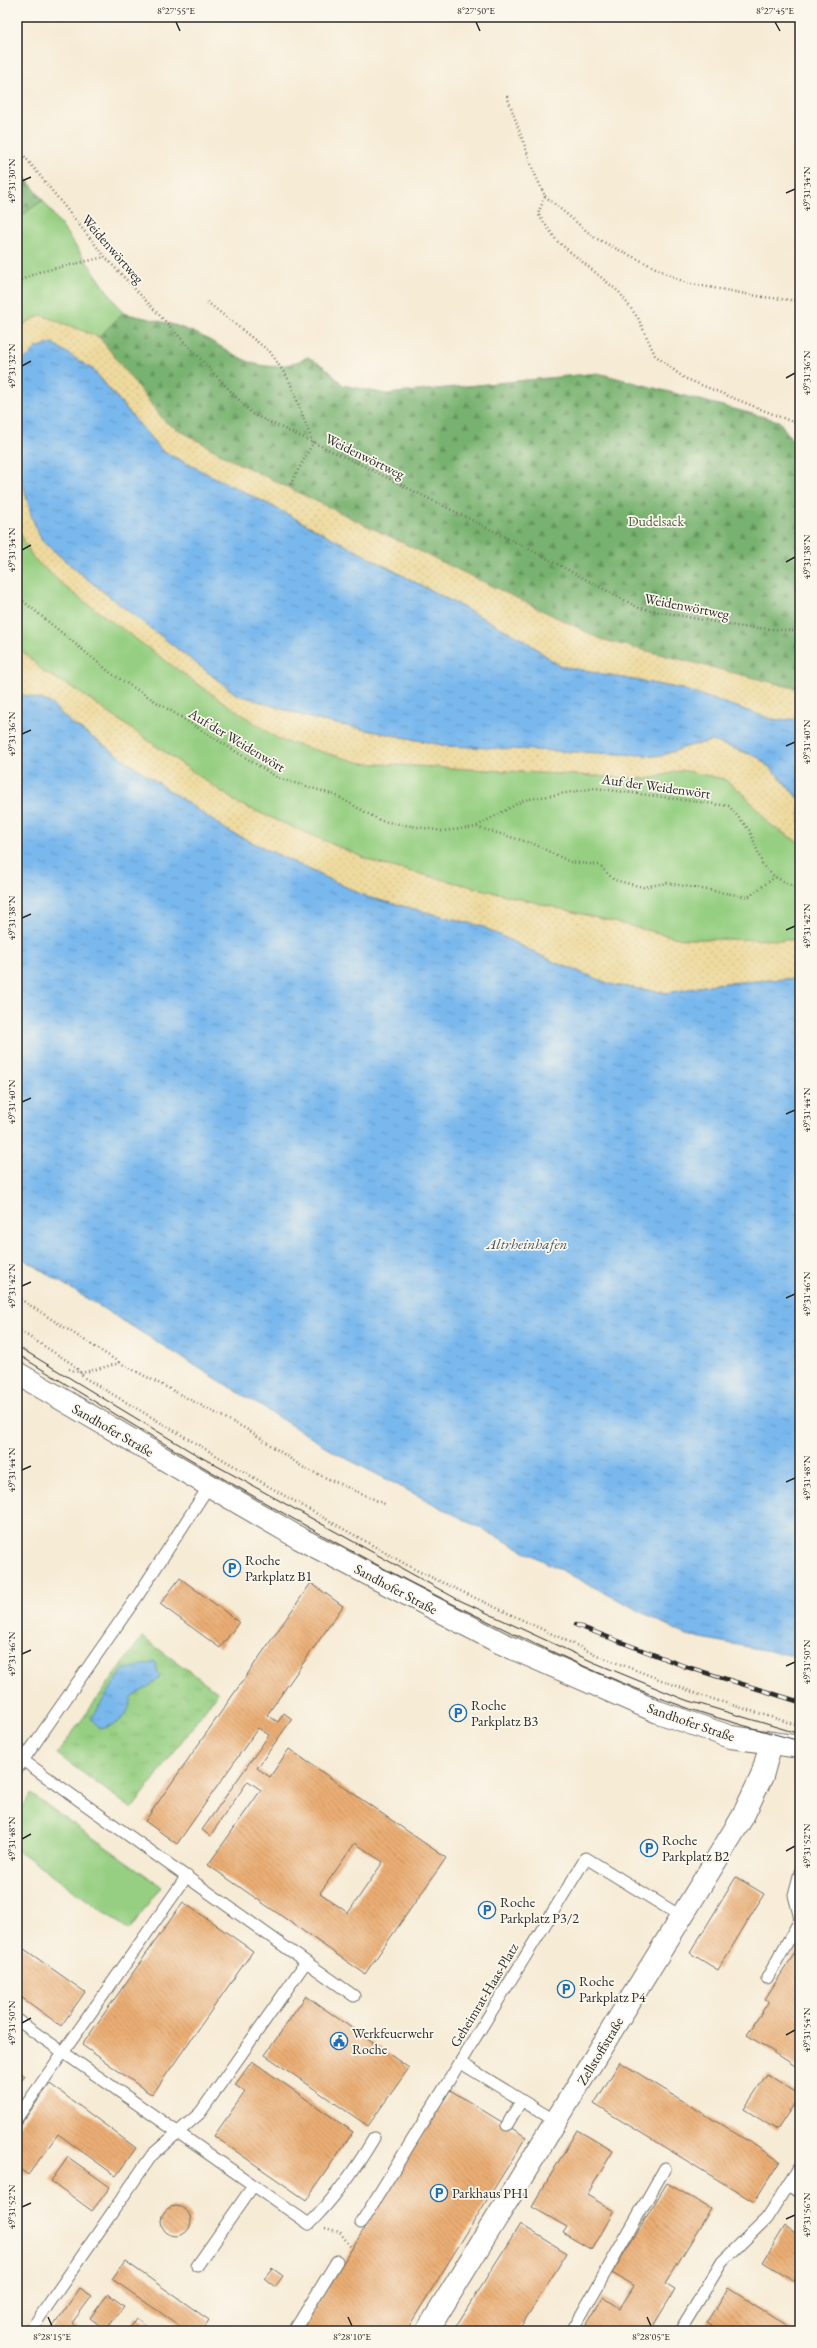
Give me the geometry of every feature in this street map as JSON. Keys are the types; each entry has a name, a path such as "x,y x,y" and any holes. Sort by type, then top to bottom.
{"street":[{"name":"Sandhofer Straße","path":"17,1373 299,1538 501,1643 658,1712 732,1737 800,1747"},
{"name":"Zellstoffstraße","path":"427,2331 557,2122 742,1818 762,1776 771,1743"}],"lane":[{"path":"209,1486 137,1596 19,1762 187,1876 354,1996"},
{"name":"Geheimrat-Haas-Platz","path":"361,2223 586,1858 682,1917"},
{"path":"767,1978 800,1920 794,1896 800,1872"},
{"path":"17,2118 187,1876"},
{"path":"30,2331 152,2155 200,2113 306,1962"},
{"path":"17,2020 309,2224 328,2204 354,2171 374,2138"},
{"path":"461,2063 557,2122"},
{"path":"507,2125 521,2101"},
{"path":"680,2331 722,2262 766,2220 800,2166"},
{"path":"572,2331 665,2168"},
{"path":"788,2185 800,2193"},
{"path":"197,2266 253,2186"},
{"path":"294,2331 337,2261"}],"path":[{"path":"507,96 534,172 545,196 595,238 644,264 686,283 763,297 800,301"},
{"name":"Weidenwörtweg","path":"17,147 105,257 252,414 510,540 639,608 742,627 800,630"},
{"path":"545,196 538,214 557,241 619,292 638,318 655,355 684,378 800,425"},
{"path":"17,282 39,272 105,257"},
{"path":"207,302 270,352 289,380 313,443 289,486"},
{"name":"Auf der Weidenwört","path":"17,596 112,674 278,778 335,795 381,820 442,831 477,827 534,844 570,862 599,865 614,880 643,887 667,884 748,896 776,877"},
{"name":"Auf der Weidenwört","path":"477,827 524,800 595,788 729,806 750,831 763,866 776,877 800,890"},
{"path":"17,1297 120,1363 250,1431 304,1468 388,1505"},
{"path":"17,1329 74,1365 85,1378 273,1489 416,1570 599,1656 703,1696 800,1726"},
{"path":"69,1369 81,1374 120,1363"},
{"path":"309,2224 340,2232 352,2249"}],"green space":[{"path":"17,167 43,200 17,219"},
{"path":"43,200 123,313 99,337 41,315 17,328 17,219"},
{"name":"Dudelsack","path":"123,313 185,329 202,336 244,360 258,364 272,366 289,364 308,357 326,368 343,385 386,394 598,373 779,421 800,451 800,687 793,688 603,640 233,461 165,422 99,337"},
{"path":"17,527 33,558 362,763 649,779 682,770 724,779 742,792 771,825 800,843 800,940 682,939 376,863 239,804 73,688 44,672 17,646"},
{"path":"142,1637 218,1692 132,1809 57,1754"},
{"path":"31,1794 161,1886 129,1930 17,1850 17,1814"}],"sand":[{"path":"41,315 99,337 165,422 233,461 603,640 793,688 800,687 800,719 775,720 682,689 560,666 524,640 270,505 162,451 93,369 19,365 17,404 17,328"},
{"path":"17,461 32,518 42,541 92,583 236,694 317,720 447,746 689,746 712,741 758,757 779,776 800,801 800,843 771,825 742,792 724,779 682,770 649,779 362,763 280,740 203,688 69,590 33,558 17,527"},
{"path":"17,646 44,672 73,688 239,804 376,863 682,939 800,940 800,978 715,984 668,993 613,985 554,962 481,926 367,897 228,831 70,722 49,702 17,693"}],"water":[{"path":"52,343 92,369 162,451 270,505 524,640 560,666 682,689 775,720 800,719 800,801 779,776 758,757 712,741 689,746 661,756 447,746 317,720 236,694 92,583 42,541 32,518 17,461 19,365 36,348"},
{"name":"Altrheinhafen","path":"17,693 49,702 70,722 228,831 367,897 481,926 554,962 613,985 668,993 715,984 800,978 800,1657 686,1635 336,1453 17,1255"},
{"path":"155,1662 160,1678 132,1698 128,1710 122,1719 101,1729 91,1719 123,1670"}],"building":[{"path":"180,1578 239,1622 220,1648 160,1604"},
{"path":"311,1583 343,1606 267,1715 278,1722 284,1713 292,1719 257,1768 270,1777 289,1749 446,1858 365,1974 208,1865 261,1790 248,1781 210,1836 202,1830 269,1735 258,1728 177,1844 145,1821","holes":["355,1843 383,1862 348,1913 320,1893"]},
{"path":"736,1877 764,1894 718,1970 690,1953"},
{"path":"183,1902 253,1951 152,2095 82,2045"},
{"path":"17,1944 85,1992 61,2026 17,1994"},
{"path":"800,1945 800,2069 747,2035 769,2001 765,1999"},
{"path":"306,1996 409,2068 368,2126 265,2055"},
{"path":"252,2061 353,2132 306,2200 214,2136 245,2092 235,2085"},
{"path":"620,2062 780,2161 754,2202 594,2104"},
{"path":"17,2070 25,2076 17,2086"},
{"path":"767,2074 800,2095 777,2130 744,2109"},
{"path":"50,2084 136,2148 116,2176 58,2134 28,2175 17,2167 17,2129"},
{"name":"Parkhaus PH1","path":"450,2090 526,2137 406,2331 301,2331"},
{"path":"577,2130 613,2151 587,2195 614,2211 592,2250 563,2233 567,2227 532,2207"},
{"path":"68,2157 110,2187 92,2211 51,2181"},
{"path":"17,2181 21,2195 17,2204"},
{"path":"667,2183 711,2209 665,2284 675,2290 650,2331 583,2331 603,2297 620,2308 634,2286 612,2273"},
{"path":"176,2206 186,2211 191,2221 186,2231 176,2236 166,2231 161,2221 166,2211"},
{"path":"520,2224 567,2253 518,2331 453,2331"},
{"path":"785,2226 800,2236 800,2285 763,2262"},
{"path":"125,2261 209,2320 202,2331 187,2331 112,2279"},
{"path":"272,2268 283,2276 275,2287 264,2278"},
{"path":"80,2288 92,2296 72,2323 83,2331 50,2331"},
{"path":"728,2288 796,2331 720,2331 706,2323"},
{"path":"108,2294 124,2306 106,2330 90,2318"},
{"path":"136,2318 154,2331 127,2331"}],"tram line":[{"path":"17,1346 190,1451 457,1599 593,1662 683,1699 800,1734"},
{"path":"17,1354 257,1498 318,1533 441,1598 550,1651 643,1691 690,1709 800,1741"}],"railway":[{"path":"576,1625 684,1666 800,1702"}],"place":[{"name":"Roche Parkplatz B1","path":"232,1568"},
{"name":"Roche Parkplatz B3","path":"458,1713"},
{"name":"Roche Parkplatz B2","path":"649,1848"},
{"name":"Roche Parkplatz P3/2","path":"487,1910"},
{"name":"Roche Parkplatz P4","path":"566,1989"},
{"name":"Werkfeuerwehr Roche","path":"339,2041"},
{"name":"Parkhaus PH1","path":"439,2193"}]}
